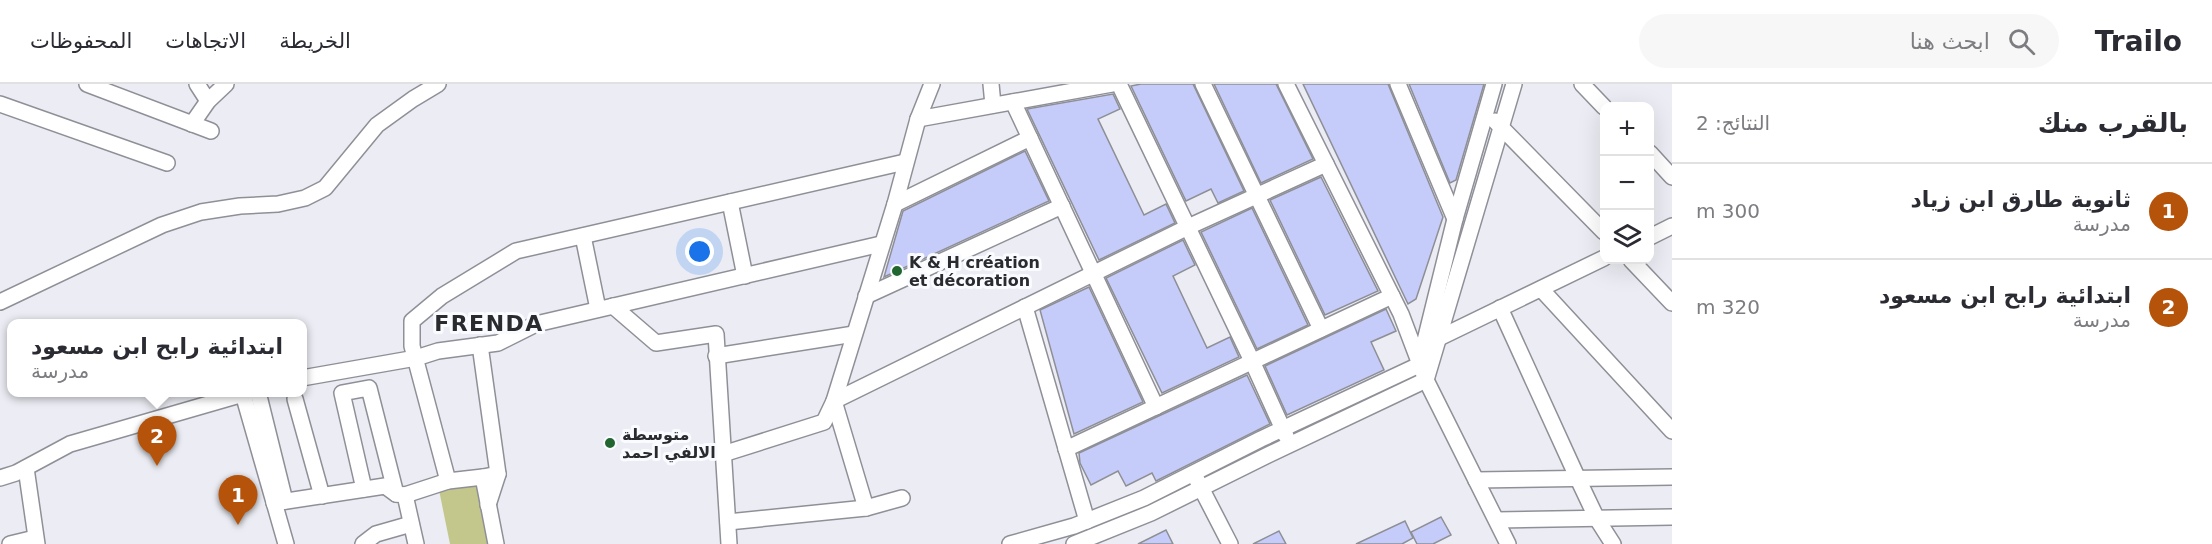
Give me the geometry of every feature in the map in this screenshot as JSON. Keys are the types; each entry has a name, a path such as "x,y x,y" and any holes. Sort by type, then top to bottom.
{"street":[{"path":"87,84 211,131"},
{"path":"197,84 208,101"},
{"path":"192,124 208,101 226,84"},
{"path":"0,302 162,225 201,212 240,206 278,204 305,198 325,188 377,125 438,84"},
{"path":"723,454 824,422 834,401 895,204 918,119 933,84"},
{"path":"991,84 993,105"},
{"path":"918,119 1112,84"},
{"path":"1119,84 1290,444"},
{"path":"1203,84 1321,329"},
{"path":"1286,84 1401,314 1419,365 1508,544"},
{"path":"1398,84 1455,219"},
{"path":"1419,365 1455,219 1494,84"},
{"path":"1074,544 1151,513 1426,380 1514,84"},
{"path":"1584,85 1600,102"},
{"path":"1013,102 1156,407"},
{"path":"0,104 167,163"},
{"path":"1486,111 1600,227"},
{"path":"895,204 1030,138"},
{"path":"1653,156 1672,177"},
{"path":"448,481 412,346 412,321 442,297 516,251 906,162"},
{"path":"834,401 1188,227 1326,164"},
{"path":"730,202 745,276"},
{"path":"866,296 1062,206"},
{"path":"1654,235 1672,226"},
{"path":"584,236 598,309"},
{"path":"307,377 416,358 438,351 498,343 536,324 881,244"},
{"path":"1439,338 1600,260"},
{"path":"1635,264 1672,303"},
{"path":"1541,289 1672,431"},
{"path":"1066,449 1392,296"},
{"path":"614,306 656,343 716,334 729,544"},
{"path":"1025,308 1087,521"},
{"path":"1500,308 1597,519 1613,544"},
{"path":"716,356 854,334"},
{"path":"480,345 490,476 488,505 496,544"},
{"path":"1010,544 1087,521 1144,498 1282,429 1419,365"},
{"path":"364,489 342,393 369,388 416,544"},
{"path":"0,478 26,468 70,444 236,397"},
{"path":"251,397 280,502 286,544"},
{"path":"296,399 322,495"},
{"path":"834,401 866,508"},
{"path":"10,544 36,541 26,468"},
{"path":"1193,473 1230,544"},
{"path":"280,502 385,486 401,494 448,481 490,476"},
{"path":"1476,480 1672,477"},
{"path":"728,522 866,508 902,498"},
{"path":"1497,520 1672,517"},
{"path":"363,544 376,534 411,524"}],"green space":[{"path":"480,482 493,544 450,544 439,490"}],"building":[{"path":"1193,84 1244,191 1218,203 1211,189 1186,201 1131,86"},
{"path":"1214,84 1276,84 1313,159 1261,183"},
{"path":"1303,84 1388,84 1443,217 1416,299 1408,304"},
{"path":"1409,84 1484,84 1456,180 1450,183"},
{"path":"1113,94 1120,109 1098,119 1144,215 1166,204 1175,223 1099,260 1027,109"},
{"path":"1025,151 1049,201 884,277 903,211"},
{"path":"1321,177 1378,291 1325,315 1270,200"},
{"path":"1252,208 1308,325 1257,349 1201,232"},
{"path":"1183,240 1195,265 1173,276 1207,348 1230,337 1239,357 1162,393 1106,278"},
{"path":"1089,287 1143,402 1074,434 1040,310"},
{"path":"1386,309 1396,331 1371,342 1384,370 1287,415 1265,366"},
{"path":"1247,375 1270,424 1156,481 1152,473 1126,486 1118,471 1091,485 1080,463 1079,453"},
{"path":"1441,517 1451,535 1433,544 1417,544 1411,532"},
{"path":"1405,521 1413,538 1402,544 1356,544"},
{"path":"1166,530 1173,544 1138,544"},
{"path":"1279,531 1286,544 1253,544"}],"place":[{"name":"K & H création et décoration","path":"897,271"},
{"name":"متوسطة الالفي احمد","path":"610,443"},
{"name":"ابتدائية رابح ابن مسعود","path":"157,466"},
{"name":"ثانوية طارق ابن زياد","path":"238,525"}],"district":[{"name":"FRENDA","path":"489,323"}]}
